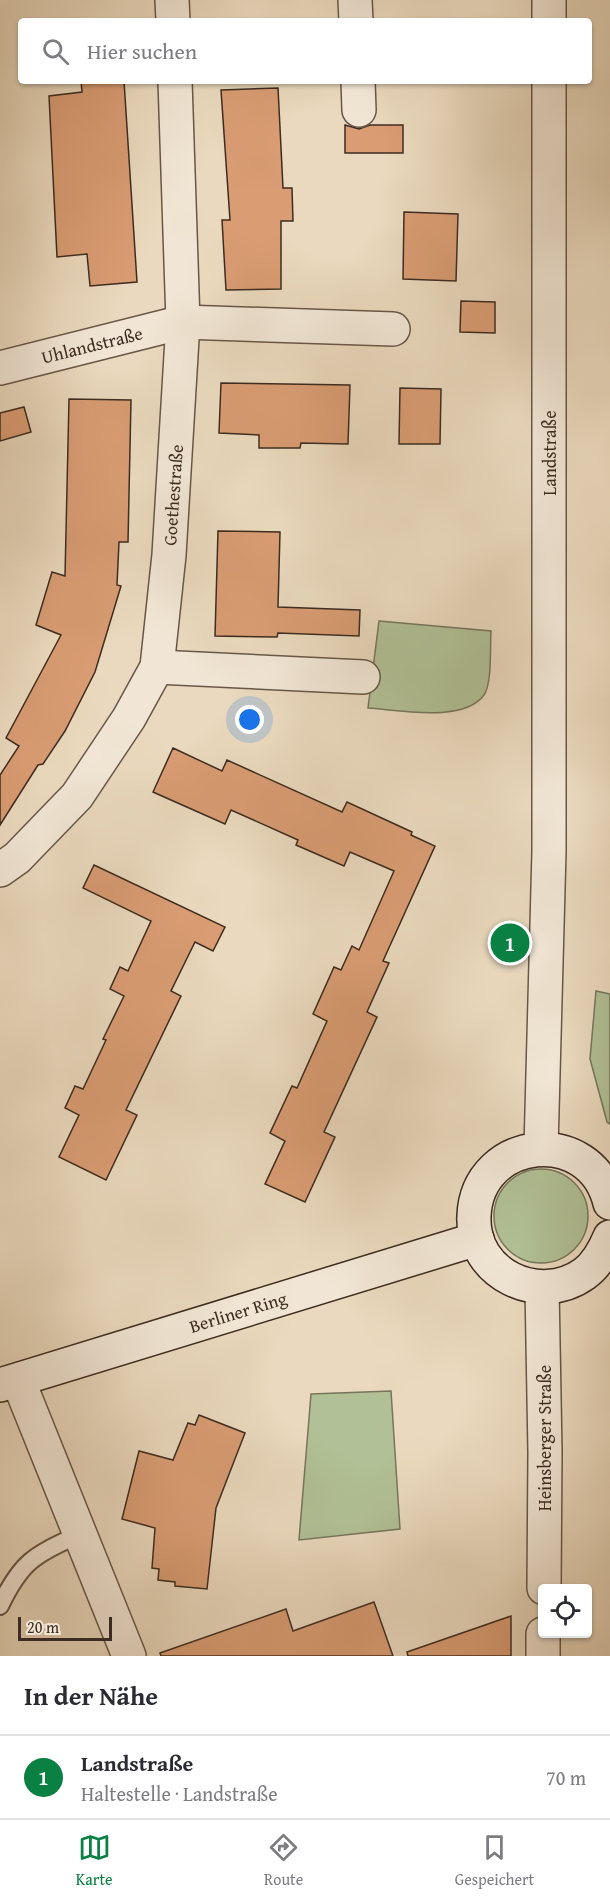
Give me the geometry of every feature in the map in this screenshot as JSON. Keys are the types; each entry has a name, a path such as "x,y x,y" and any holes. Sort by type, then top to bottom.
{"street":[{"path":"172,0 173,18"},
{"path":"355,0 356,18"},
{"path":"549,0 549,18"},
{"name":"Goethestraße","path":"0,870 17,858 76,795 129,718 157,667 169,555 183,322 175,84"},
{"name":"Landstraße","path":"541,1149 549,851 549,84"},
{"path":"183,322 393,328"},
{"name":"Uhlandstraße","path":"0,368 183,322"},
{"path":"157,667 363,677"},
{"path":"609,1195 597,1174 581,1160 562,1151 541,1149 520,1152 501,1163 486,1178 477,1197 473,1218 477,1239 486,1258 501,1274 521,1284 542,1288 565,1284 585,1274 601,1257 610,1237"},
{"name":"Berliner Ring","path":"9,1382 477,1239"},
{"name":"Heinsberger Straße","path":"542,1288 545,1452 544,1584"},
{"path":"9,1382 80,1534 129,1656"},
{"path":"543,1638 543,1656"}],"lane":[{"path":"0,1606 12,1581 37,1554 80,1534"}],"green space":[{"path":"379,621 491,631 489,674 484,695 475,704 447,712 430,713 368,708"},
{"path":"596,991 610,994 610,1124 607,1122 590,1059"},
{"path":"541,1169 559,1173 574,1183 584,1198 588,1216 584,1234 574,1249 559,1259 541,1263 523,1259 508,1249 498,1234 494,1216 498,1198 508,1183 523,1173"},
{"path":"391,1391 400,1529 299,1540 311,1394"}],"building":[{"path":"81,84 124,84 137,282 90,286 87,254 57,257 49,96 82,92"},
{"path":"278,88 283,188 292,188 293,221 281,221 281,289 226,290 222,220 230,220 221,90"},
{"path":"345,125 359,129 370,125 403,125 403,153 345,153"},
{"path":"404,212 458,214 456,281 403,279"},
{"path":"461,301 495,302 495,333 460,332"},
{"path":"221,383 350,385 348,444 301,443 300,448 259,448 259,435 219,433"},
{"path":"400,388 441,389 440,444 399,444"},
{"path":"69,399 131,400 128,542 119,542 117,585 121,586 95,672 65,731 43,764 38,765 0,825 0,775 19,746 6,738 61,635 36,625 52,572 65,576"},
{"path":"24,407 31,432 0,441 0,413"},
{"path":"218,531 280,532 278,607 360,610 359,636 278,633 277,637 215,636"},
{"path":"173,748 222,771 227,760 342,812 347,802 412,832 411,835 435,846 383,961 389,963 367,1012 377,1017 324,1132 335,1137 305,1202 265,1184 285,1141 270,1133 292,1086 297,1088 327,1021 313,1014 334,967 341,970 352,946 359,950 394,871 350,852 344,866 296,845 298,840 231,810 225,824 153,792"},
{"path":"94,865 225,927 213,951 195,942 171,991 181,996 126,1110 137,1115 106,1180 59,1157 79,1115 65,1108 75,1086 83,1089 106,1040 103,1039 124,996 110,989 120,967 128,971 151,921 83,888"},
{"path":"199,1415 245,1433 216,1508 207,1589 175,1586 175,1582 158,1580 159,1569 152,1568 155,1528 122,1519 139,1451 173,1460 188,1423 195,1425"},
{"path":"374,1602 393,1656 161,1656 160,1653 286,1609 293,1631"},
{"path":"511,1616 511,1656 408,1656 407,1652"}],"place":[{"name":"Landstraße","path":"510,943"}]}
